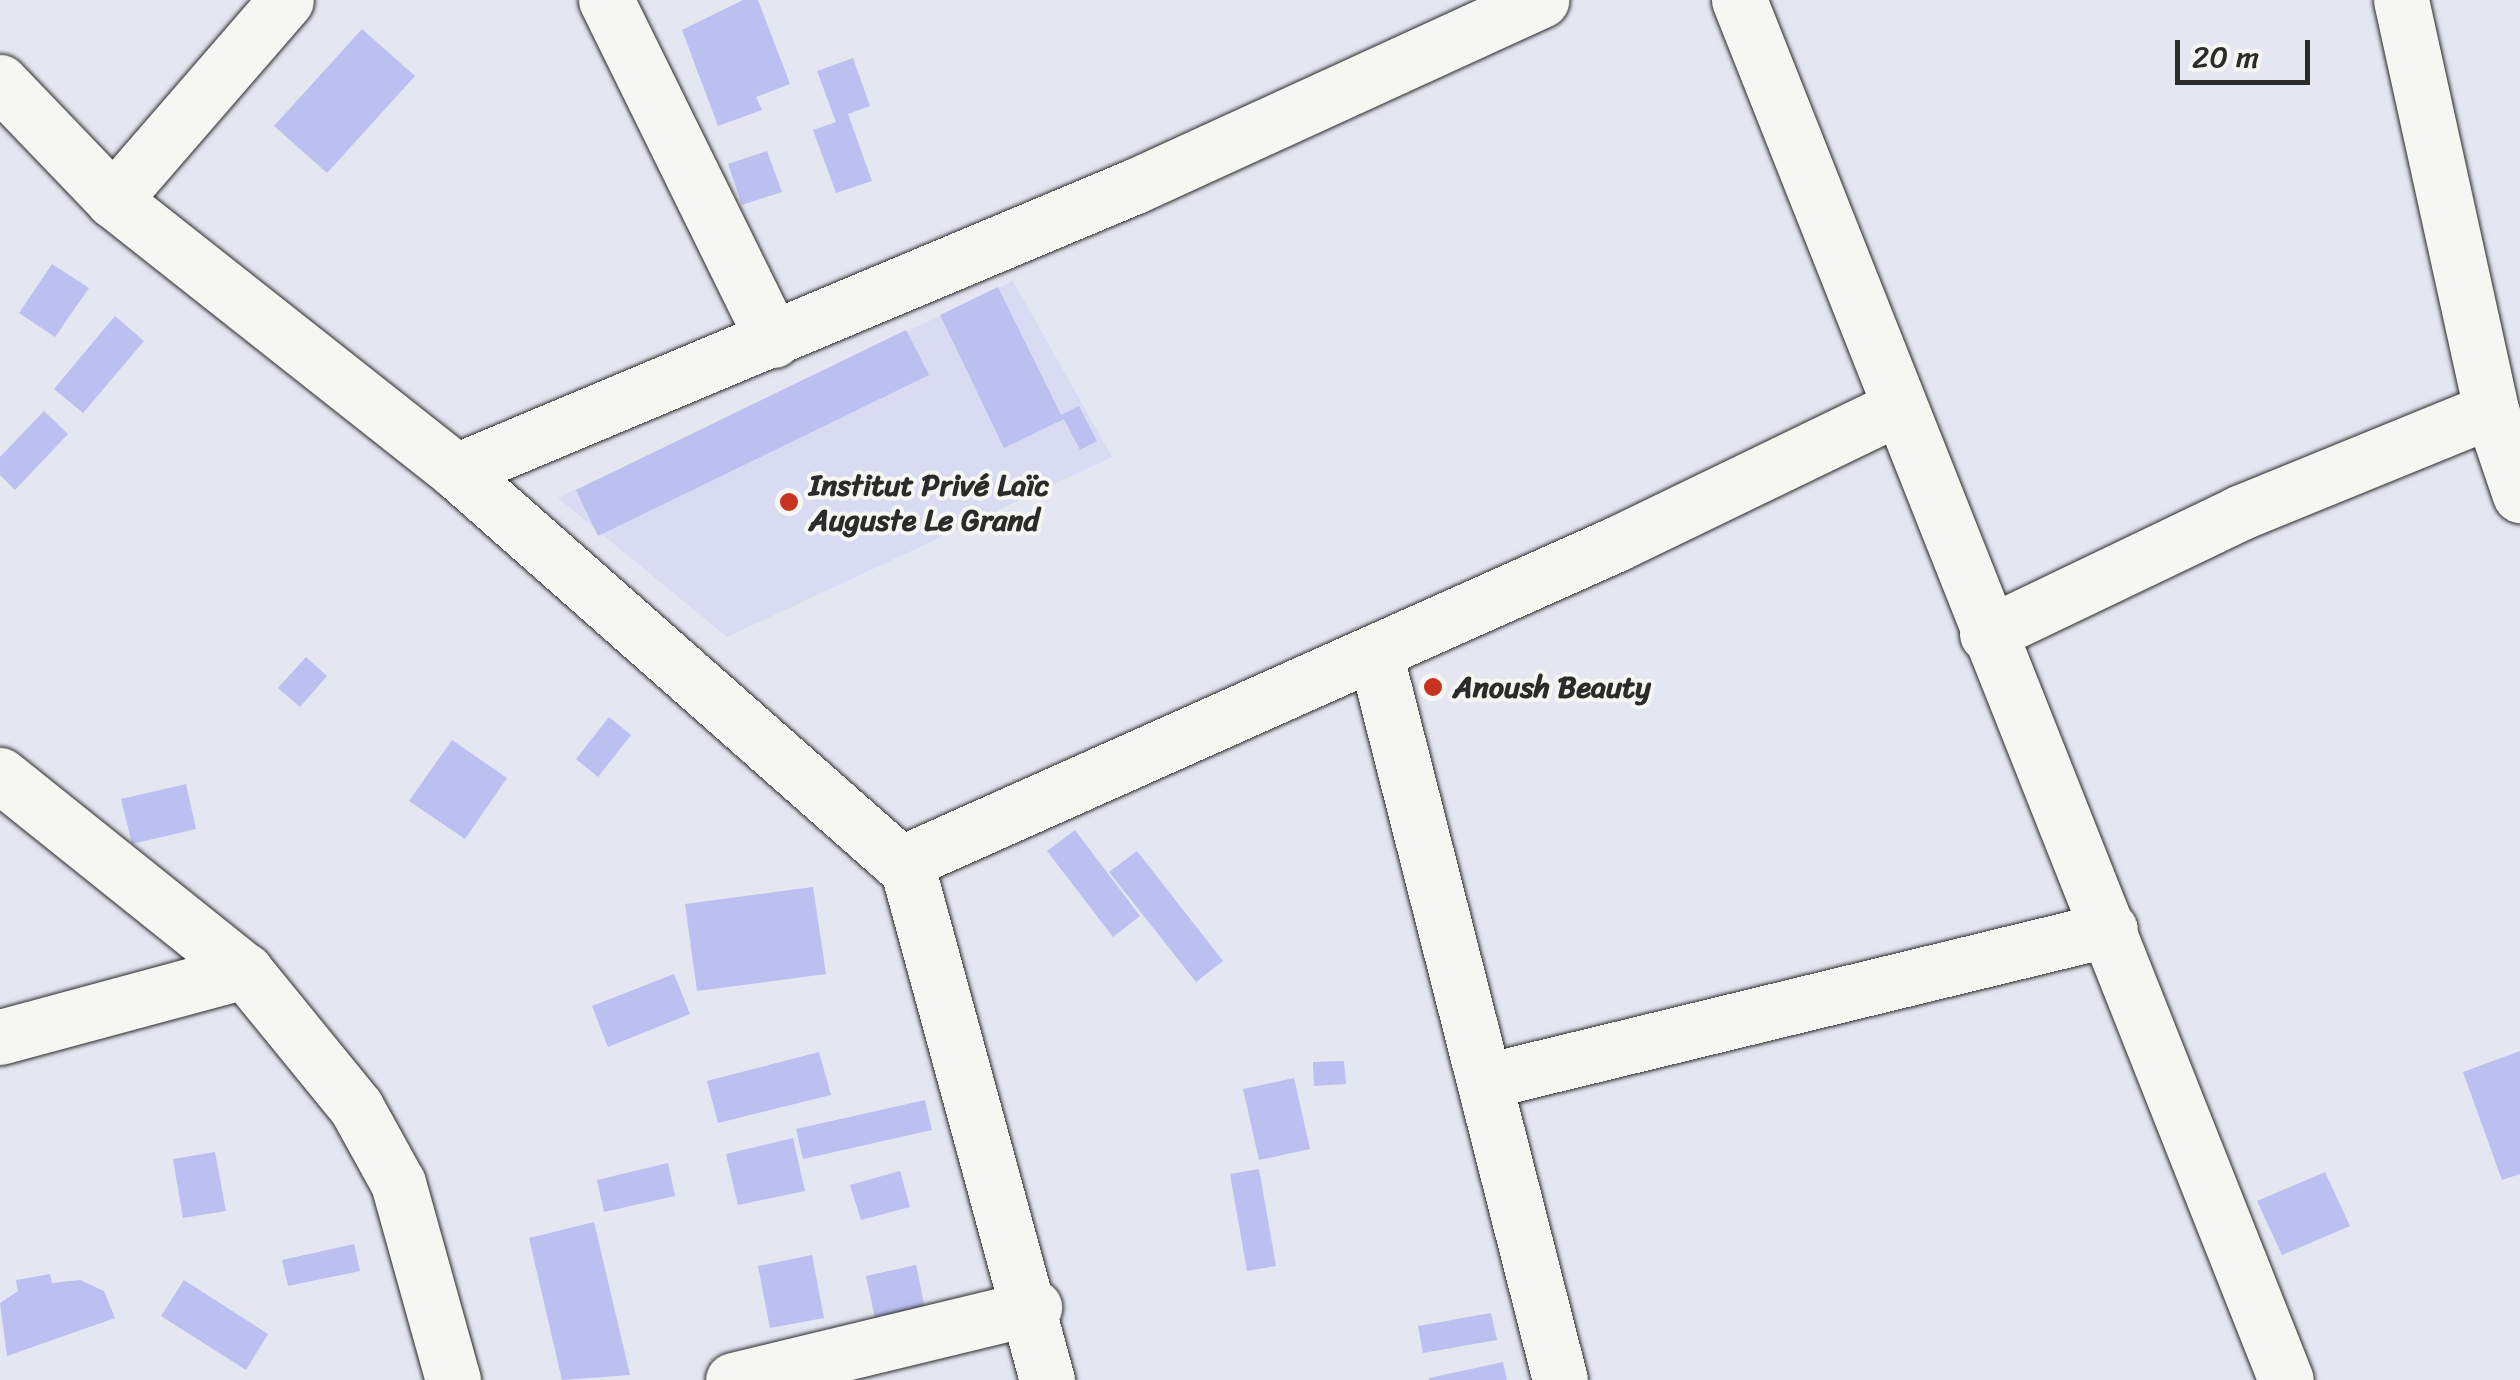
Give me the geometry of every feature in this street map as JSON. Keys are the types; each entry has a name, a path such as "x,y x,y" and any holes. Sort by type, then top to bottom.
{"street":[{"path":"112,200 286,0"},
{"path":"606,0 773,340"},
{"path":"456,471 773,340 1542,0"},
{"path":"1739,0 1897,408 2110,929 2286,1380"},
{"path":"2401,0 2491,410 2520,495"},
{"path":"0,82 112,200 456,471 902,864 920,895 1034,1307 1048,1380"},
{"path":"902,864 1375,653 1897,408"},
{"path":"1988,634 2239,513 2491,410"},
{"path":"1375,653 1560,1380"},
{"path":"0,776 245,971 356,1107 398,1183 453,1380"},
{"path":"1486,1081 2110,929"},
{"path":"0,1037 245,971"},
{"path":"733,1380 1034,1307"}],"shaded area":[{"path":"1013,281 1112,457 727,637 558,498"}],"building":[{"path":"743,0 758,0 790,84 756,97 762,110 718,126 682,30"},
{"path":"362,29 415,76 327,173 274,126"},
{"path":"853,58 870,106 848,114 872,181 836,193 813,130 836,122 817,71"},
{"path":"767,151 782,192 742,205 728,164"},
{"path":"52,264 89,288 55,337 19,313"},
{"path":"998,287 1061,415 1079,406 1097,441 1080,450 1064,419 1004,448 940,315"},
{"path":"115,316 144,341 83,413 54,389"},
{"path":"906,330 929,375 598,536 576,490"},
{"path":"44,411 68,434 15,490 0,475 0,457"},
{"path":"306,657 327,676 300,707 278,688"},
{"path":"609,717 631,735 598,777 576,759"},
{"path":"452,740 507,778 465,839 409,801"},
{"path":"186,784 196,829 132,844 121,799"},
{"path":"1075,830 1140,916 1113,937 1047,851"},
{"path":"1137,851 1223,961 1196,982 1109,872"},
{"path":"813,887 826,974 697,991 685,904"},
{"path":"674,974 690,1014 608,1047 592,1006"},
{"path":"2520,1051 2520,1174 2502,1180 2463,1072"},
{"path":"819,1052 831,1095 718,1123 707,1081"},
{"path":"1344,1061 1346,1084 1314,1086 1313,1062"},
{"path":"1294,1078 1310,1149 1259,1160 1243,1089"},
{"path":"925,1100 932,1130 803,1159 796,1129"},
{"path":"793,1138 805,1191 738,1205 726,1154"},
{"path":"215,1152 226,1211 183,1218 173,1159"},
{"path":"668,1163 675,1196 604,1212 597,1180"},
{"path":"1259,1169 1276,1266 1247,1271 1230,1174"},
{"path":"900,1171 910,1207 861,1220 850,1185"},
{"path":"2325,1172 2350,1226 2282,1255 2257,1201"},
{"path":"594,1222 630,1375 562,1380 529,1238"},
{"path":"354,1244 360,1271 288,1286 282,1260"},
{"path":"812,1255 824,1318 770,1328 758,1266"},
{"path":"916,1265 926,1313 876,1323 866,1276"},
{"path":"50,1274 52,1283 80,1280 104,1291 115,1318 7,1356 0,1303 18,1291 16,1280"},
{"path":"184,1280 268,1334 246,1370 161,1316"},
{"path":"1491,1313 1497,1340 1423,1353 1418,1326"},
{"path":"1503,1362 1507,1380 1429,1380 1429,1378"}],"place":[{"name":"Institut Privé Laïc Auguste Le Grand","path":"789,502"},
{"name":"Anoush Beauty","path":"1433,687"}]}
